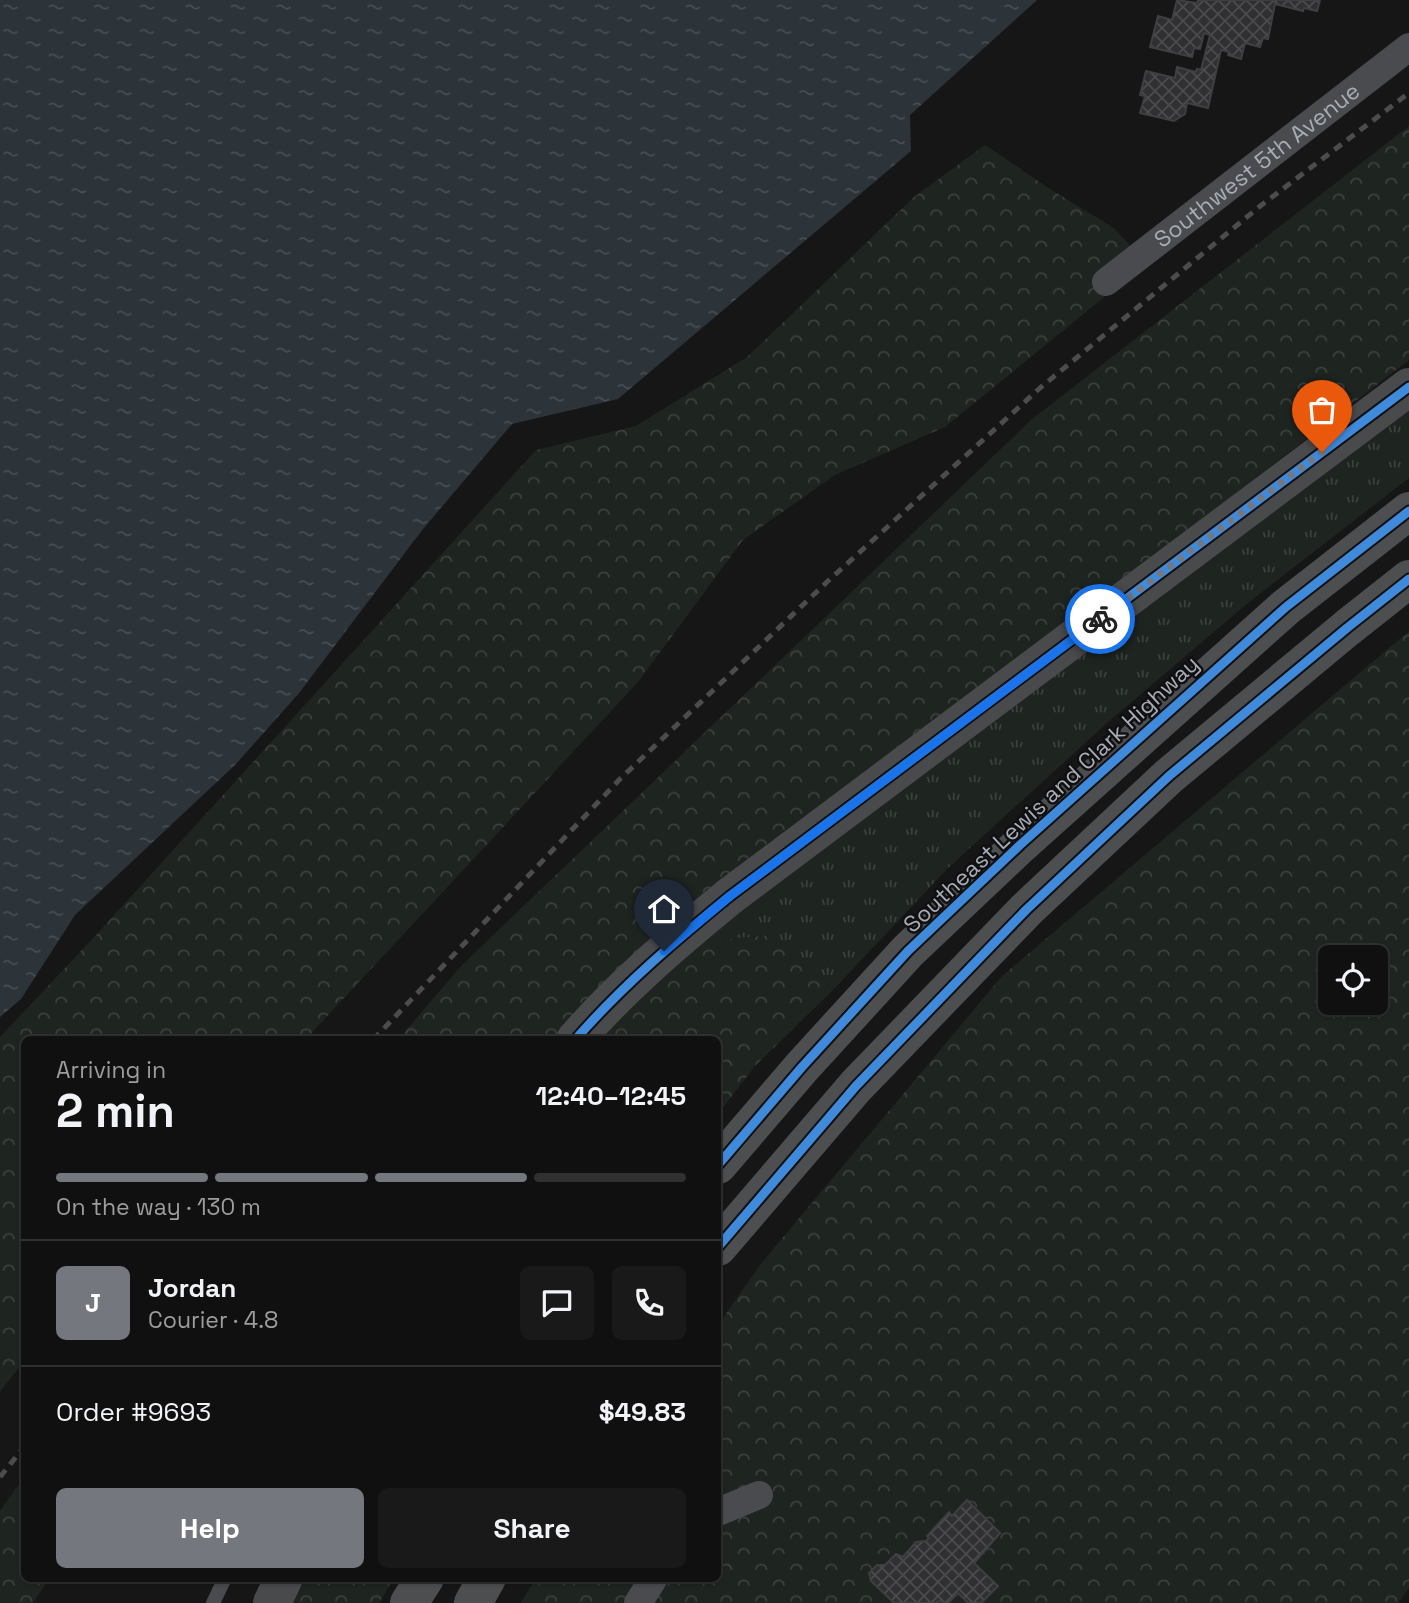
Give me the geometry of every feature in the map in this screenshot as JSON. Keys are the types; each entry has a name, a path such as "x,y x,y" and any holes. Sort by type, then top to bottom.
{"highway":[{"name":"Southeast Lewis and Clark Highway","path":"721,1162 802,1067 908,951 1010,854 1286,607 1409,510"},
{"path":"721,1244 856,1086 1026,910 1169,776 1409,579"},
{"path":"409,1603 422,1582"},
{"path":"472,1603 485,1582"}],"street":[{"name":"Southwest 5th Avenue","path":"1106,282 1409,47"},
{"path":"579,1036 614,996 730,896 1409,387"},
{"path":"721,1511 759,1495"},
{"path":"272,1603 282,1582"},
{"path":"638,1603 651,1582"}],"lane":[{"path":"213,1603 223,1582"}],"green space":[{"path":"1409,126 1409,360 1162,550 739,865 554,1036 401,1036 461,966 1031,420"},
{"path":"985,145 1114,228 1146,263 945,427 835,475 743,540 638,682 309,1036 21,1036 21,1365 0,1392 0,1037 97,934 536,450 636,426 747,357 914,197"},
{"path":"1409,400 1409,478 1249,602 1107,723 947,869 833,990 771,935 694,942"},
{"path":"1409,631 1409,1588 1398,1603 521,1603 533,1582 721,1582 721,1321 760,1265 1002,976"},
{"path":"771,935 833,990 755,1066 721,1110 721,1036 594,1036 694,942"},
{"path":"21,1481 21,1582 47,1582 33,1603 0,1603 0,1511"},
{"path":"304,1582 392,1582 379,1603 293,1603"}],"water":[{"path":"0,0 1037,0 910,115 911,151 618,399 512,424 423,529 299,693 235,765 75,915 21,999 0,1017"}],"building":[{"path":"1177,0 1197,3 1198,0 1320,0 1317,11 1304,8 1303,11 1275,4 1268,39 1263,38 1260,47 1245,43 1241,59 1221,50 1208,108 1187,103 1185,114 1174,121 1140,113 1145,96 1140,95 1146,71 1175,78 1177,67 1196,72 1197,69 1201,70 1210,35 1204,33 1200,49 1194,48 1192,57 1150,47 1158,16 1172,20"},
{"path":"967,1500 1000,1533 974,1563 998,1586 981,1603 968,1603 958,1593 948,1603 894,1603 871,1581 869,1573 877,1565 885,1565 896,1554 903,1557 916,1542 926,1541 929,1538 927,1536 949,1512 952,1516"}],"railway":[{"path":"377,1036 620,779 828,581 1040,388 1259,207 1409,93"},
{"path":"0,1477 21,1451"}],"cycle path":[{"path":"579,1036 611,1001 730,896 1409,387"},
{"path":"721,1162 802,1067 908,951 1020,845 1286,607 1409,511"},
{"path":"721,1244 856,1086 1026,910 1169,776 1409,579"}],"way so far":[{"path":"1100,619 1322,452"}],"route":[{"path":"664,951 730,896 1100,619"}]}
